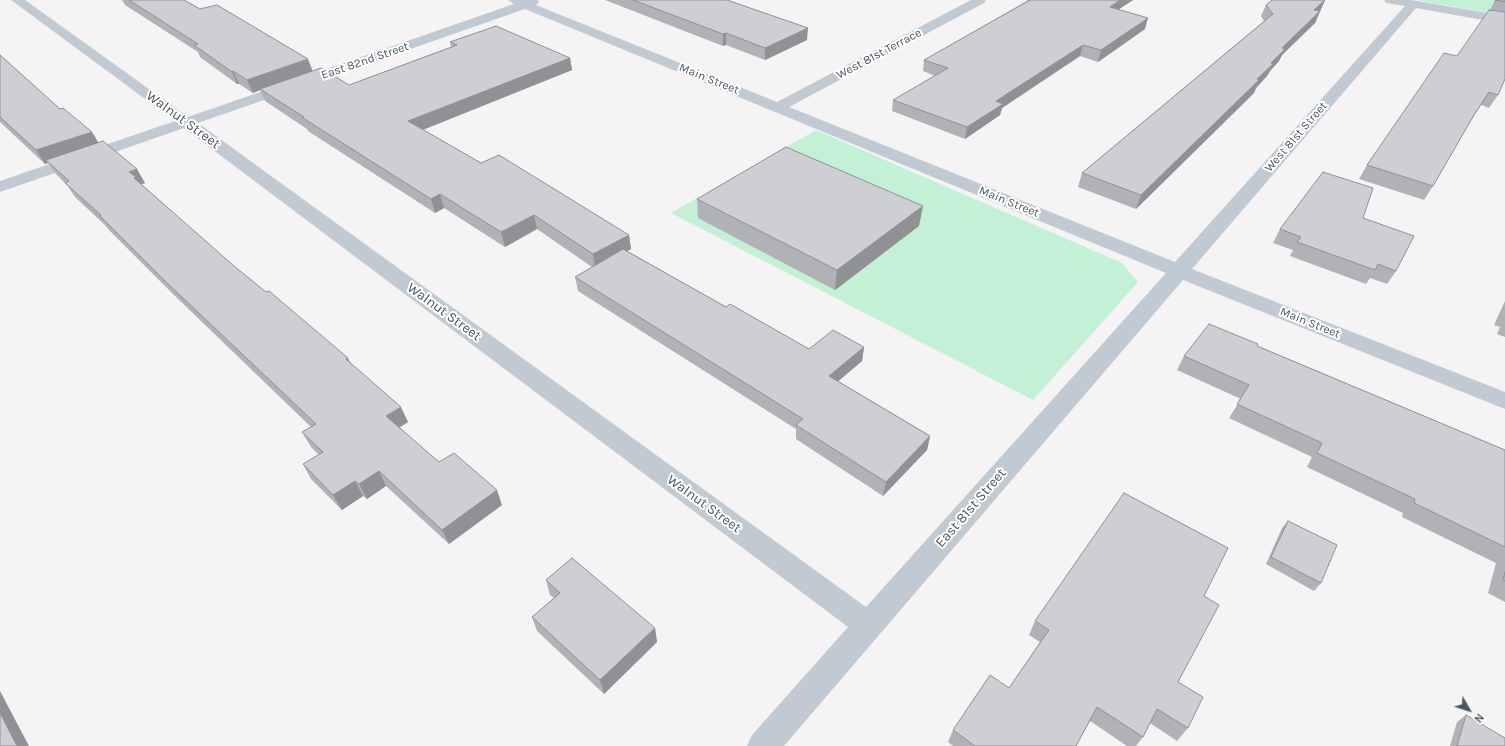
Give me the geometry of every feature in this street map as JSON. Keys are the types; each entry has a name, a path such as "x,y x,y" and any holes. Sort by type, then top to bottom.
{"street":[{"name":"Walnut Street","path":"17,0 186,122 869,625"},
{"name":"West 81st Terrace","path":"778,107 980,0"},
{"path":"1390,0 1505,20"},
{"name":"East 82nd Street","path":"0,187 527,2"},
{"name":"Main Street","path":"527,2 778,107 1179,271 1505,401"},
{"name":"West 81st Street","path":"1179,271 1413,4"},
{"name":"East 81st Street","path":"763,746 1179,271"}],"green space":[{"path":"1415,0 1505,0 1505,16 1484,12"},
{"path":"816,130 1122,263 1138,282 1033,400 671,213"}],"building":[{"path":"129,0 184,0 200,9 217,5 308,59 247,80 233,71 232,72 194,45 198,44"},
{"path":"633,0 727,0 808,28 765,48"},
{"path":"1030,0 1120,0 1110,7 1148,18 1101,50 1083,45 996,101 1003,104 967,127 893,100 948,68 924,60"},
{"path":"1272,0 1325,0 1314,10 1320,11 1282,48 1285,49 1271,63 1273,64 1257,79 1259,80 1141,195 1082,173 1273,14 1266,5"},
{"path":"1489,10 1505,12 1505,79 1498,95 1489,92 1433,186 1367,165 1444,53 1457,56"},
{"path":"496,26 570,58 408,121 481,163 499,155 629,235 593,254 534,215 501,232 440,194 431,199 260,89 321,68 349,85 457,45 450,42"},
{"path":"0,55 60,109 63,108 92,132 36,150 0,117"},
{"path":"103,141 137,169 129,172 136,177 134,178 234,266 266,292 269,291 348,358 346,359 401,407 386,416 439,462 454,453 497,490 442,530 379,471 359,484 355,481 333,495 303,464 323,452 302,432 316,424 164,280 100,216 101,215 65,183 69,181 46,160"},
{"path":"786,147 923,206 837,270 697,199"},
{"path":"1323,172 1373,188 1363,218 1414,236 1396,271 1378,264 1375,270 1297,242 1301,237 1280,229"},
{"path":"623,249 726,307 730,304 809,349 833,330 864,347 829,376 930,436 886,482 796,425 803,419 575,277"},
{"path":"1209,324 1258,344 1257,346 1505,450 1505,547 1414,503 1415,499 1317,453 1322,443 1237,404 1249,385 1184,356"},
{"path":"1124,493 1228,548 1204,596 1219,605 1178,682 1203,697 1188,728 1157,709 1143,737 1097,707 1076,746 975,746 953,730 990,675 1009,688 1049,630 1035,621"},
{"path":"1288,521 1337,545 1321,583 1271,557"},
{"path":"572,558 655,628 600,680 532,617 560,593 546,580"},
{"path":"0,713 17,746 0,746"},
{"path":"1466,715 1505,738 1505,746 1457,746"}]}
